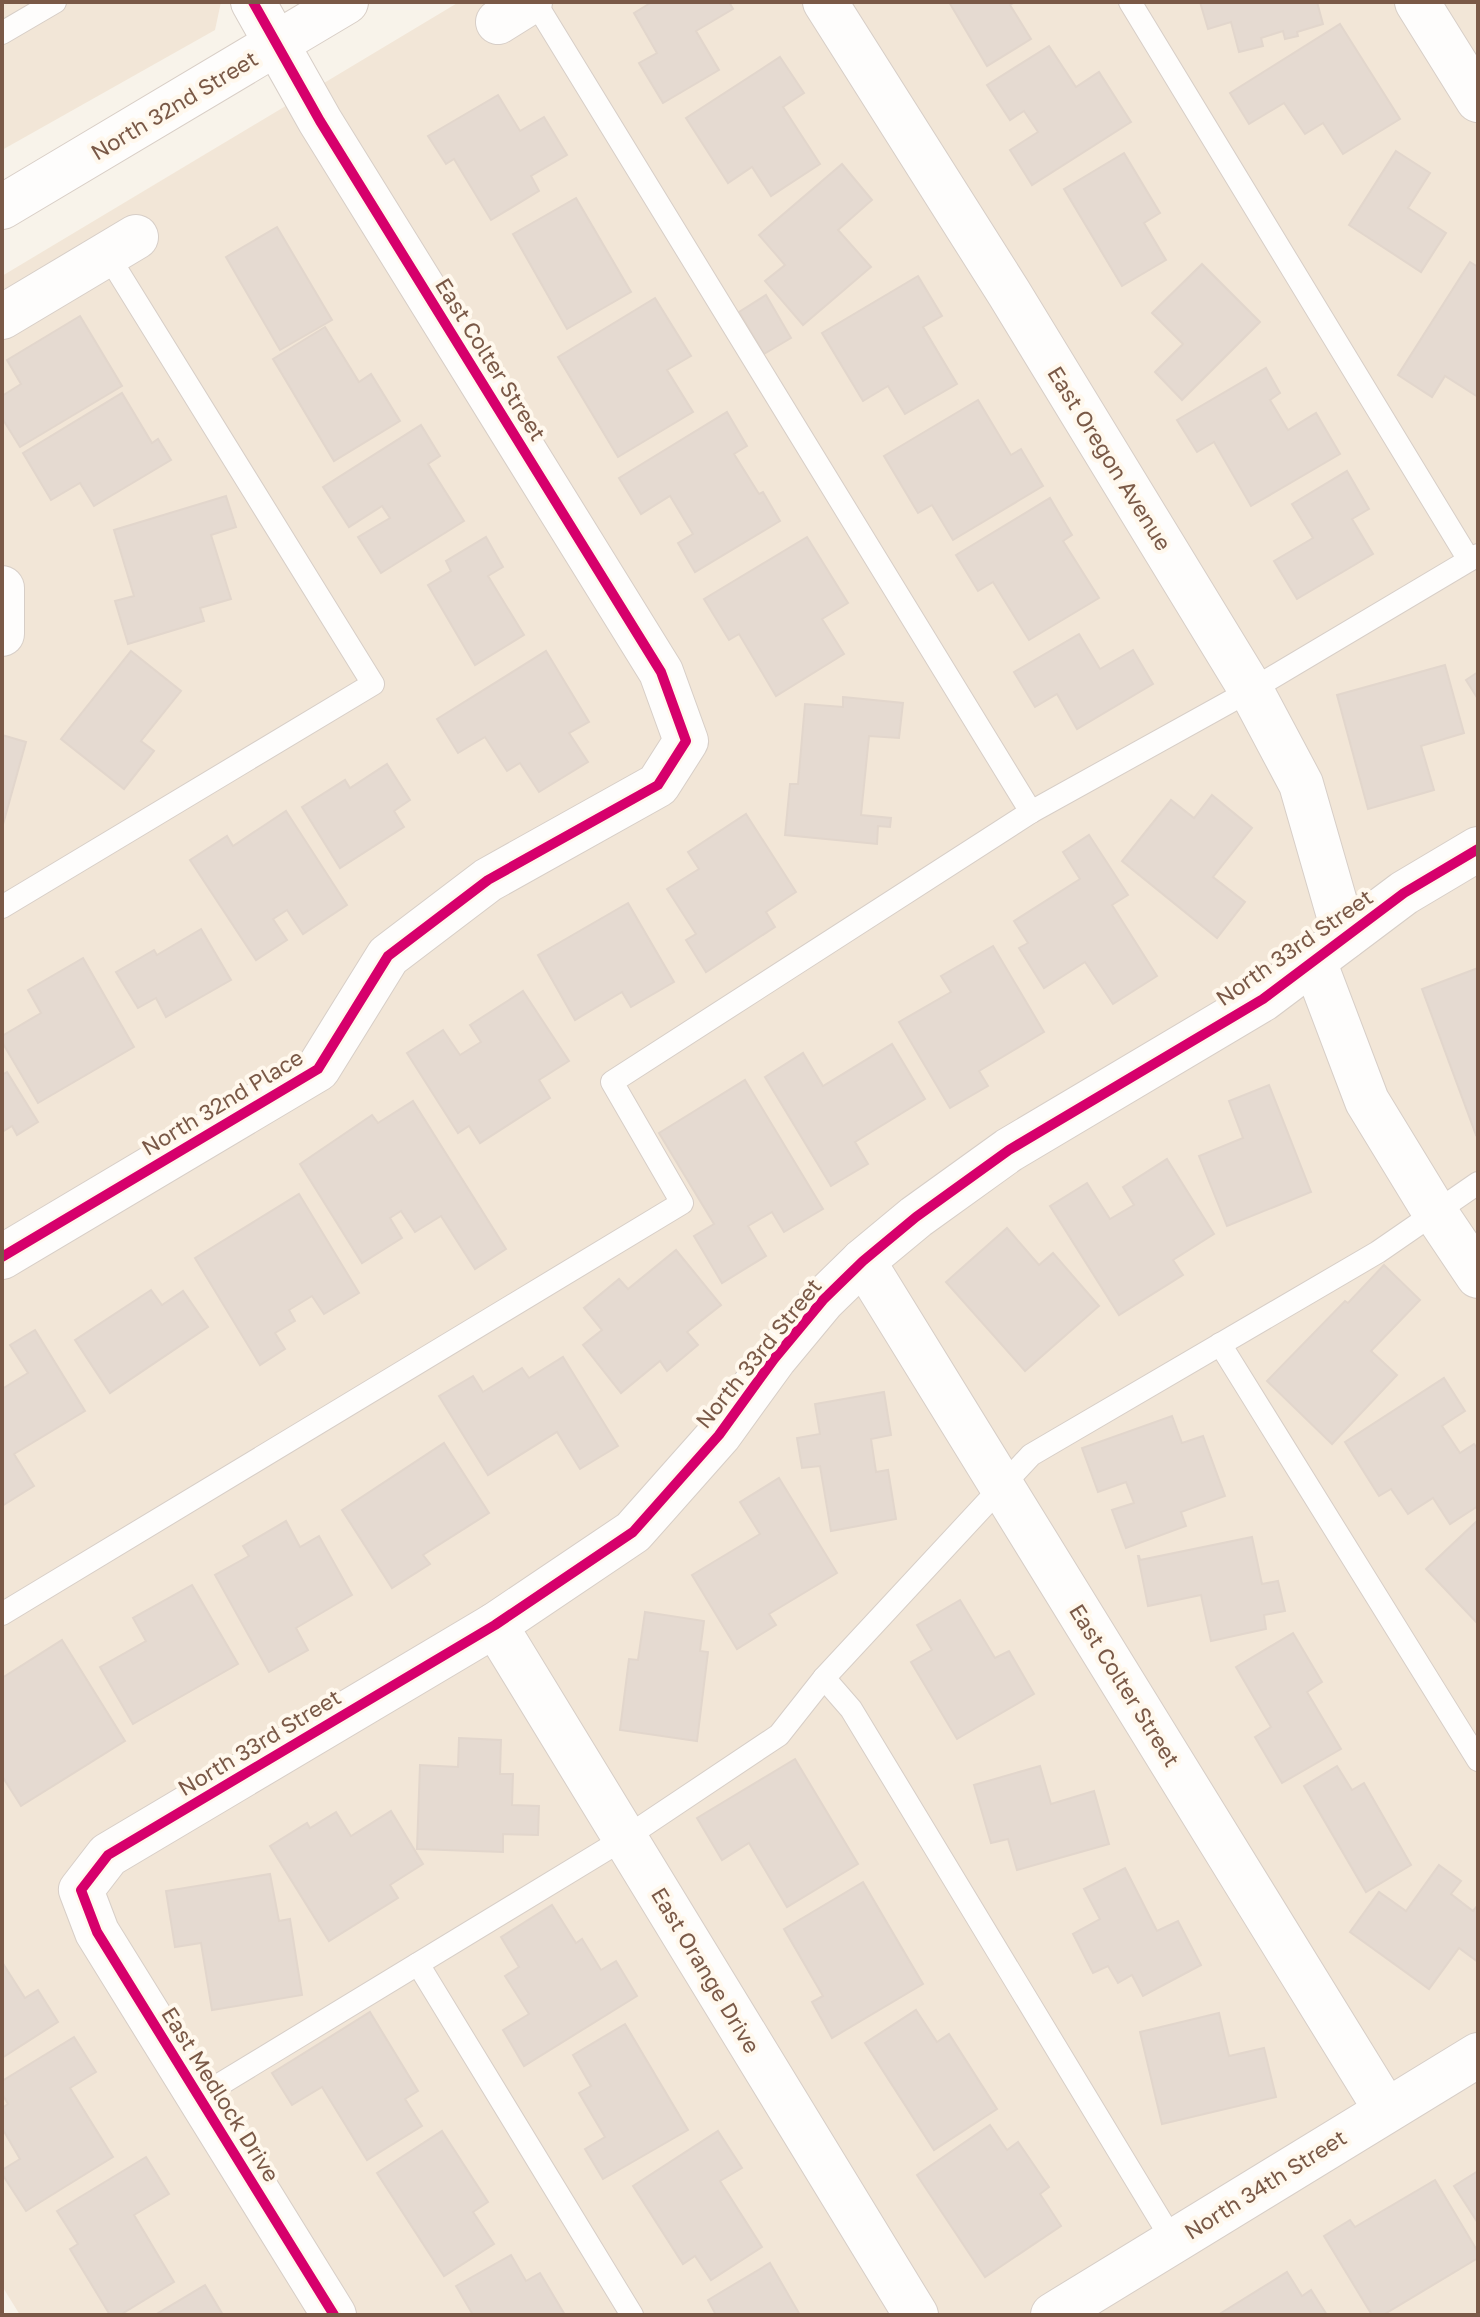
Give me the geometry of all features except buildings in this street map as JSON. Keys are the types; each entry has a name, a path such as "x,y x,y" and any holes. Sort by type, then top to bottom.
{"street":[{"name":"East Colter Street","path":"253,2 328,135 661,672 686,741"},
{"name":"North 32nd Street","path":"2,207 346,2"},
{"name":"East Oregon Avenue","path":"825,2 1009,293 1251,690 1301,784 1329,949 1367,1101 1478,1276"},
{"path":"1417,2 1478,100"},
{"path":"2,317 121,246"},
{"path":"2,588 2,634"},
{"name":"North 32nd Place","path":"2,1257 318,1069 388,956 488,880 658,785 686,741"},
{"name":"North 33rd Street","path":"81,1890 108,1855 495,1625 633,1532 719,1435 774,1359 823,1300 863,1261 916,1217 1009,1150 1263,999 1404,893 1478,849"},
{"name":"East Colter Street","path":"863,1261 1386,2110"},
{"name":"East Orange Drive","path":"495,1625 916,2315"},
{"name":"East Medlock Drive","path":"81,1890 97,1932 334,2315"},
{"name":"North 34th Street","path":"1053,2315 1478,2055"}],"lane":[{"path":"2,33 55,2"},
{"path":"2,1614 682,1203 612,1082 1031,812 1251,690 1474,557 1130,2"},
{"path":"521,9 1031,812"},
{"path":"2,907 373,684 121,246"},
{"path":"199,2097 625,1838 779,1735 824,1678 1031,1455 1378,1252 1478,1183"},
{"path":"1220,1344 1478,1760"},
{"path":"824,1678 851,1709 1173,2241"},
{"path":"418,1964 632,2315"}],"shaded area":[{"path":"2,2 221,2 215,30 2,150"},
{"path":"459,2 1478,2 1478,2315 20,2315 2,2286 2,276"}],"cycle path":[{"path":"2,1257 318,1069 388,956 488,880 658,785 686,741 661,672 320,121 253,2"},
{"path":"334,2315 97,1932 81,1890 108,1855 495,1625 633,1532 719,1435 774,1359 823,1300 863,1261 916,1217 1009,1150 1263,999 1404,893 1478,849"}]}
